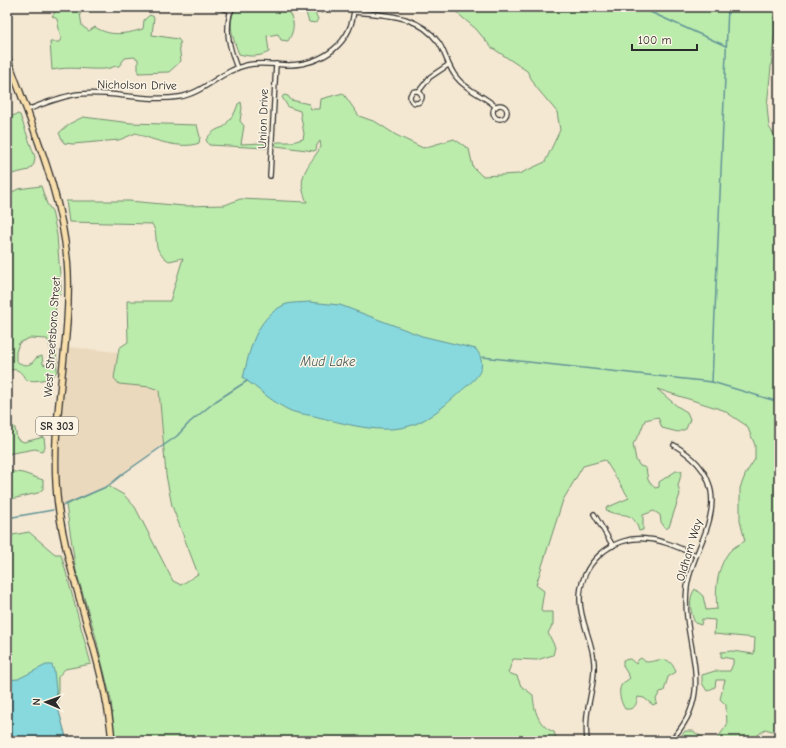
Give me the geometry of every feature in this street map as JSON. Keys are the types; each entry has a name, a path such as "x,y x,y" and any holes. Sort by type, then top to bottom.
{"main road":[{"name":"West Streetsboro Street","path":"7,57 27,110 54,195 61,222 67,261 67,300 55,458 58,505 66,545 102,674 108,702 112,741"}],"street":[{"path":"219,7 232,9 228,28 228,42 237,68"},
{"path":"354,9 397,16 413,21 423,27 435,39 448,65 464,85 496,106"},
{"name":"Nicholson Drive","path":"27,110 63,97 81,94 178,97 196,91 237,68 255,63 303,64 325,56 334,50 346,35 352,22 354,9"},
{"name":"Union Drive","path":"270,176 276,64"},
{"path":"419,91 430,76 448,65"},
{"name":"Oldham Way","path":"670,741 680,730 688,717 696,689 696,670 686,611 688,583 712,508 711,490 708,479 701,467 690,455 674,445"},
{"path":"594,514 613,546"},
{"path":"587,741 587,716 594,681 594,661 582,614 581,589 592,562 600,554 613,546 631,539 649,539 696,555"}],"shaded area":[{"path":"69,347 118,352 114,378 159,390 163,445 108,486 62,506 56,464 58,428"}],"green space":[{"path":"59,7 79,7 82,26 89,31 95,27 106,32 118,34 143,29 144,20 150,15 154,17 152,35 178,39 181,43 179,44 181,61 169,72 138,73 138,59 134,57 125,58 119,66 106,69 65,68 52,70 50,42 59,42 61,39 57,19 52,16"},
{"path":"237,7 284,7 288,11 293,23 291,36 288,41 281,40 278,34 267,36 269,52 254,56 239,54 231,24"},
{"path":"304,7 326,7 326,10 322,14 320,8 314,10 318,19 316,23 309,22"},
{"path":"450,7 773,8 775,28 767,106 769,127 779,142 779,733 765,729 751,741 677,741 685,731 693,731 704,739 717,739 727,725 726,705 720,699 725,680 716,680 715,687 707,691 702,683 702,675 715,671 730,671 733,664 733,659 721,657 721,652 732,651 754,654 755,638 714,634 715,620 702,619 701,625 695,623 690,605 691,597 695,589 703,596 706,610 717,609 716,594 719,572 725,558 731,550 745,541 740,521 740,488 746,473 755,459 755,445 747,426 723,410 657,389 677,406 687,412 690,419 686,429 678,432 662,428 658,417 645,420 640,433 633,444 636,460 640,466 646,468 648,480 655,488 659,487 659,482 676,471 682,471 678,486 680,494 669,527 666,529 661,522 660,515 654,511 643,515 643,530 639,531 634,520 627,515 607,511 606,508 629,498 605,460 583,466 563,500 536,585 544,591 542,612 553,612 553,624 548,633 555,647 553,655 537,660 513,659 508,673 517,676 521,686 533,695 534,706 538,717 544,726 554,732 557,741 115,741 111,700 95,634 76,571 66,505 108,486 124,495 135,507 173,581 181,585 198,574 172,506 166,475 159,390 150,387 119,384 114,378 119,348 128,342 127,301 170,301 183,258 169,261 159,252 156,243 156,234 152,224 69,222 66,201 129,201 184,206 225,205 240,199 307,202 302,186 303,179 308,167 321,147 320,141 316,150 314,151 276,146 275,144 277,142 292,142 303,139 304,134 300,111 288,107 282,97 284,95 288,96 291,100 309,104 311,109 320,109 321,99 343,93 359,116 376,122 396,135 423,148 454,139 469,149 473,167 482,176 519,174 545,162 560,130 557,112 536,87 527,71 491,47 476,29"},
{"path":"241,102 242,108 240,121 244,126 241,144 264,143 266,148 209,145 206,140 209,135 224,127 235,112 238,104"},
{"path":"18,114 20,115 35,157 34,164 29,170 7,175 7,160 10,159 8,153 11,147 7,123 12,116"},
{"path":"83,117 131,123 197,125 200,137 199,143 192,145 176,145 136,133 119,140 73,144 64,143 59,133 69,124"},
{"path":"41,186 47,204 52,211 57,235 61,289 60,295 57,296 55,314 57,372 47,379 35,381 26,380 17,370 7,371 7,195 18,189","holes":["30,338 47,339 51,352 51,359 48,365 43,364 42,356 36,358 28,365 16,361 16,352 19,343"]},
{"path":"10,423 15,428 17,439 24,442 44,437 45,447 42,451 35,449 7,454 7,424"},
{"path":"7,471 23,473 43,480 43,489 38,493 7,500"},
{"path":"29,532 55,554 61,554 91,664 65,669 58,677 58,708 67,741 7,741 7,536"},
{"path":"641,658 646,662 666,660 670,662 676,672 668,677 664,691 660,692 656,699 657,703 653,705 644,698 638,697 633,708 625,709 622,704 620,690 622,684 630,678 623,666 623,660 630,659 636,664"}],"water":[{"name":"Mud Lake","path":"309,302 340,305 422,336 476,349 481,359 481,368 477,377 473,381 439,410 420,422 395,429 356,426 291,411 272,400 243,378 251,346 266,318 284,305"},
{"path":"46,665 52,665 54,671 58,708 67,741 7,741 7,680 18,679"}],"waterway":[{"path":"639,7 726,46"},
{"path":"712,382 728,7"},
{"path":"482,357 712,382 779,402"},
{"path":"62,506 108,486 177,436 190,422 216,401 247,381"},
{"path":"7,518 53,510"}]}
